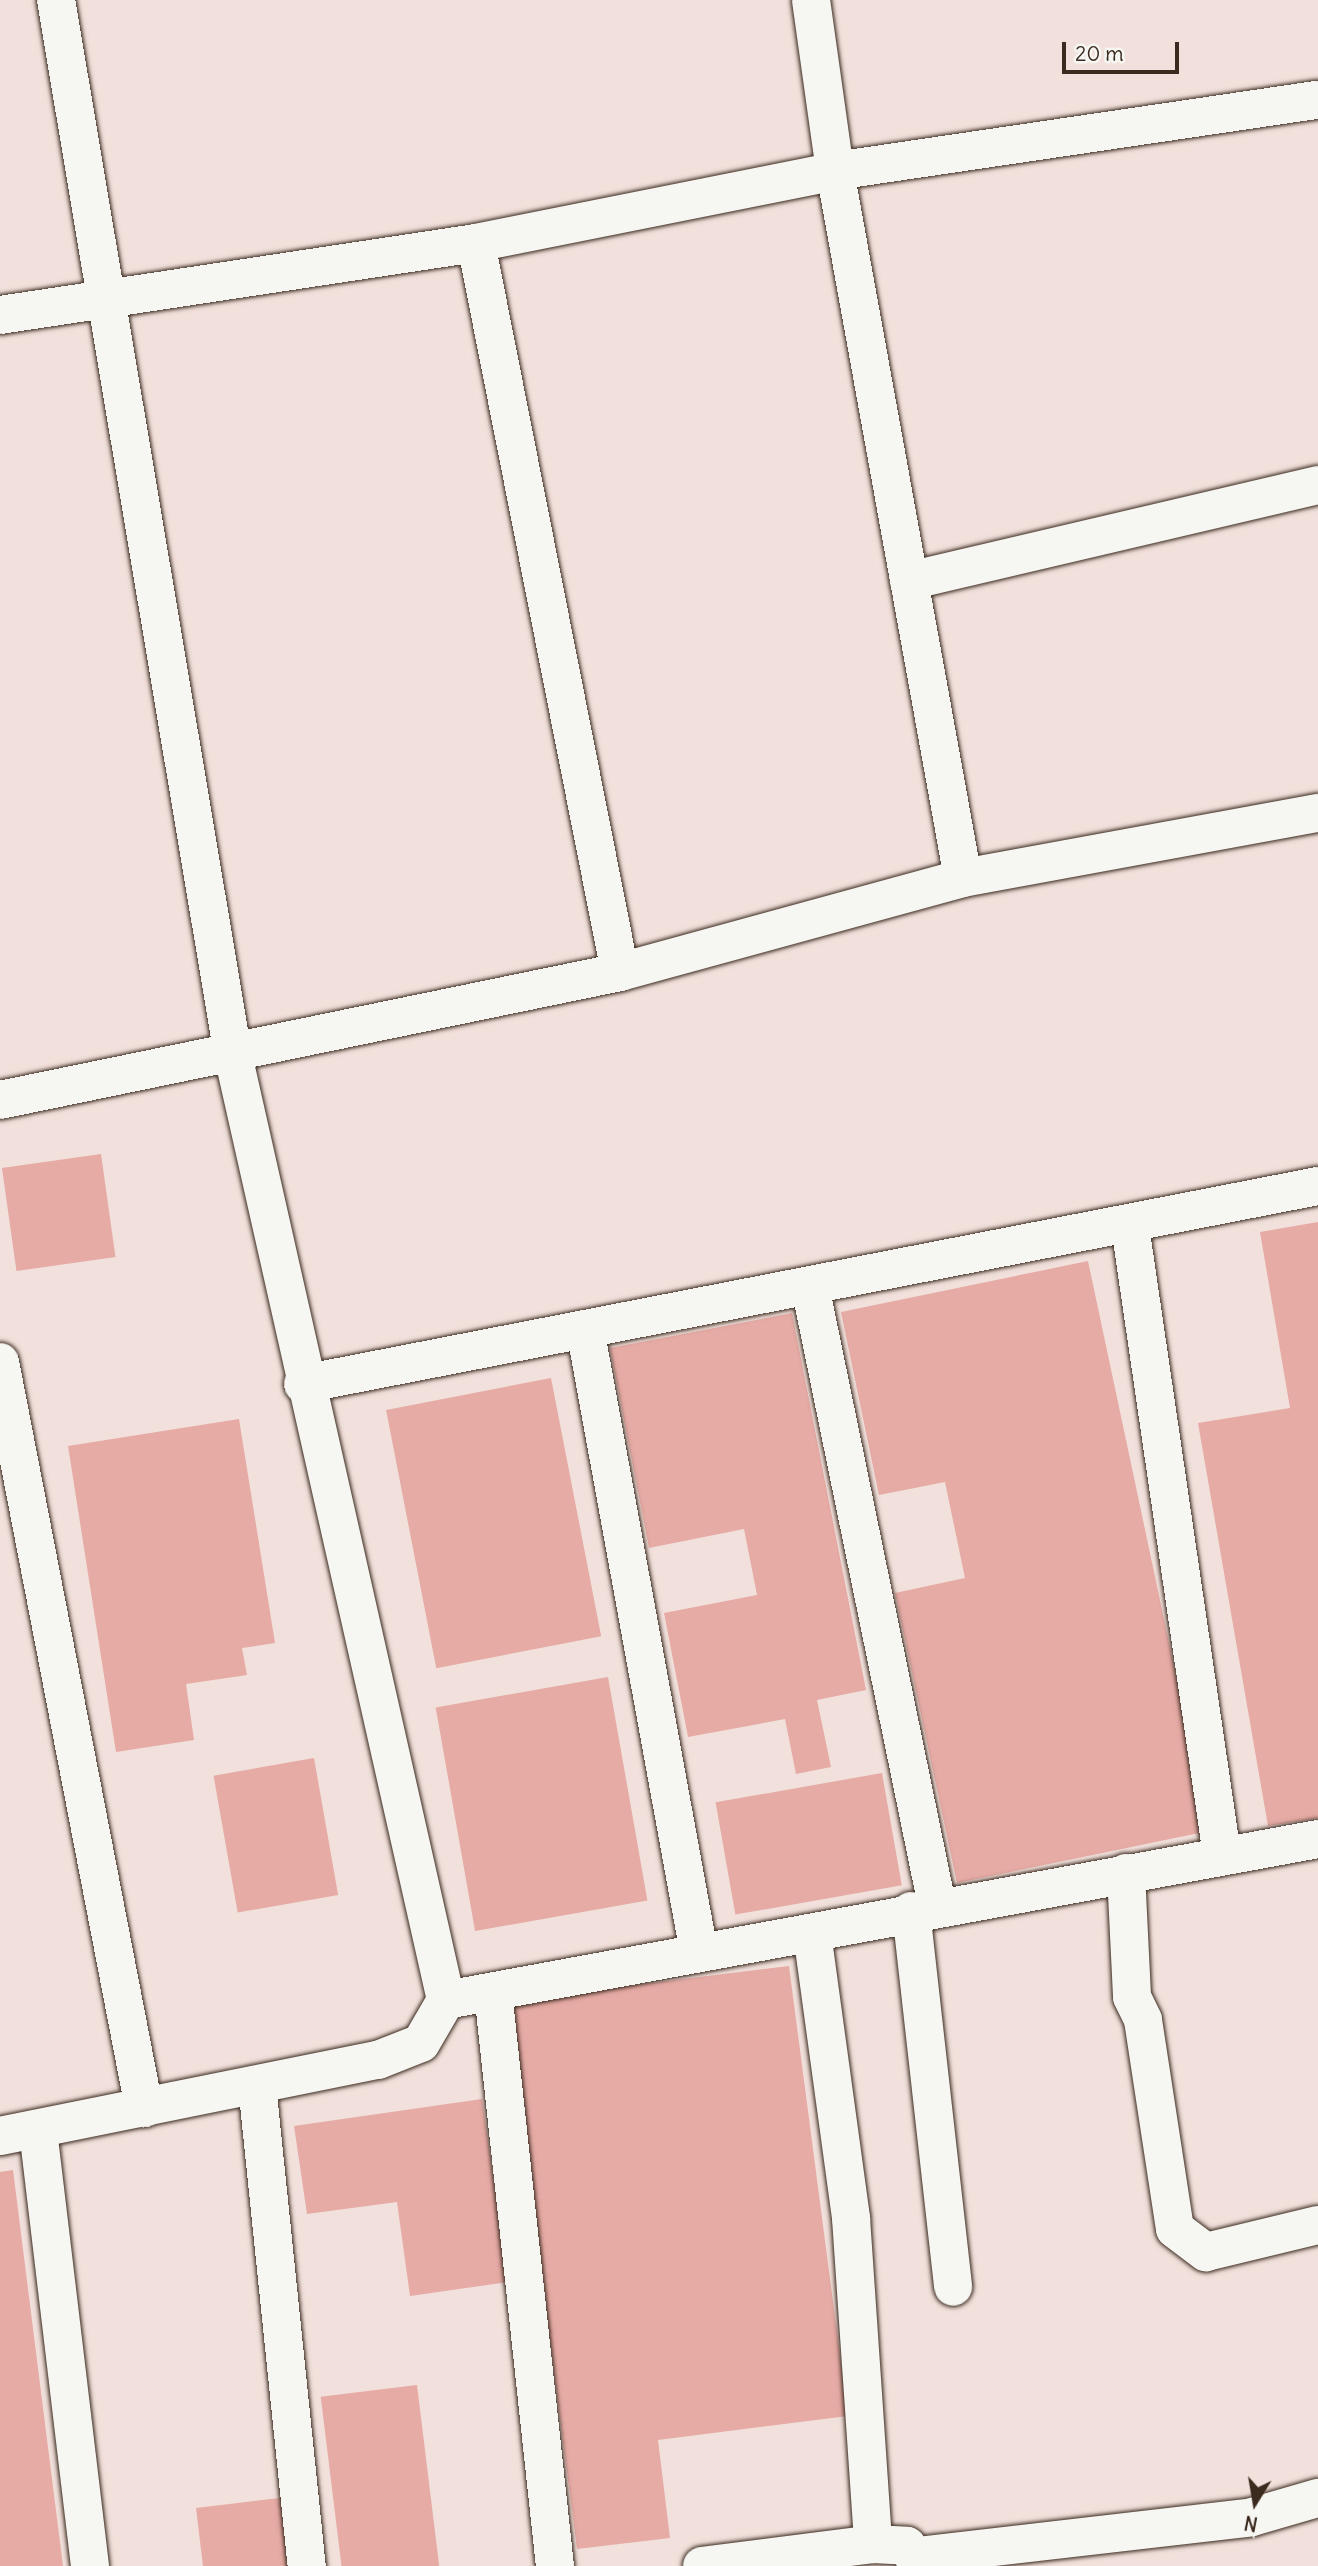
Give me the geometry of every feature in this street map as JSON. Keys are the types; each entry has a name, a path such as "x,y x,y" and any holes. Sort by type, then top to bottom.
{"street":[{"path":"0,2136 378,2060 421,2043 446,2000 303,1384 233,1055 56,0"},
{"path":"811,0 835,171 963,878"},
{"path":"0,315 107,302 476,243 835,171 1318,100"},
{"path":"476,243 621,972"},
{"path":"909,581 1318,485"},
{"path":"0,1100 233,1055 621,972 963,878 1318,813"},
{"path":"303,1384 586,1334 810,1286 1130,1226 1318,1186"},
{"path":"1130,1226 1222,1855"},
{"path":"810,1286 924,1908 953,2287"},
{"path":"586,1334 699,1953"},
{"path":"0,1362 5,1403 144,2108"},
{"path":"446,2000 812,1933 924,1908 1318,1839"},
{"path":"1126,1873 1132,1997 1143,2020 1175,2229 1206,2252 1318,2225"},
{"path":"812,1933 851,2218 873,2544"},
{"path":"493,1992 555,2566"},
{"path":"257,2085 307,2566"},
{"path":"38,2130 90,2566"},
{"path":"702,2566 873,2544 907,2546 918,2561 1252,2517 1318,2498"}],"building":[{"path":"101,1154 115,1257 16,1271 2,1168"},
{"path":"1318,1222 1318,1818 1268,1826 1198,1423 1290,1408 1260,1232"},
{"path":"1088,1261 1209,1831 957,1883 895,1593 965,1578 945,1482 879,1495 841,1312"},
{"path":"792,1313 866,1690 817,1700 831,1767 796,1774 785,1719 688,1737 664,1613 757,1595 744,1529 649,1548 610,1348"},
{"path":"551,1378 601,1636 436,1668 386,1410"},
{"path":"239,1419 275,1643 242,1648 247,1675 186,1684 194,1740 116,1752 68,1446"},
{"path":"608,1677 647,1901 475,1931 436,1707"},
{"path":"314,1758 338,1895 238,1913 214,1776"},
{"path":"882,1773 902,1885 735,1915 716,1802"},
{"path":"789,1966 848,2416 658,2440 670,2538 577,2549 506,2001"},
{"path":"482,2099 508,2282 410,2296 397,2202 307,2214 294,2126"},
{"path":"13,2170 63,2566 0,2566 0,2172"},
{"path":"417,2385 439,2566 341,2566 321,2397"},
{"path":"288,2497 296,2566 203,2566 196,2508"}]}
